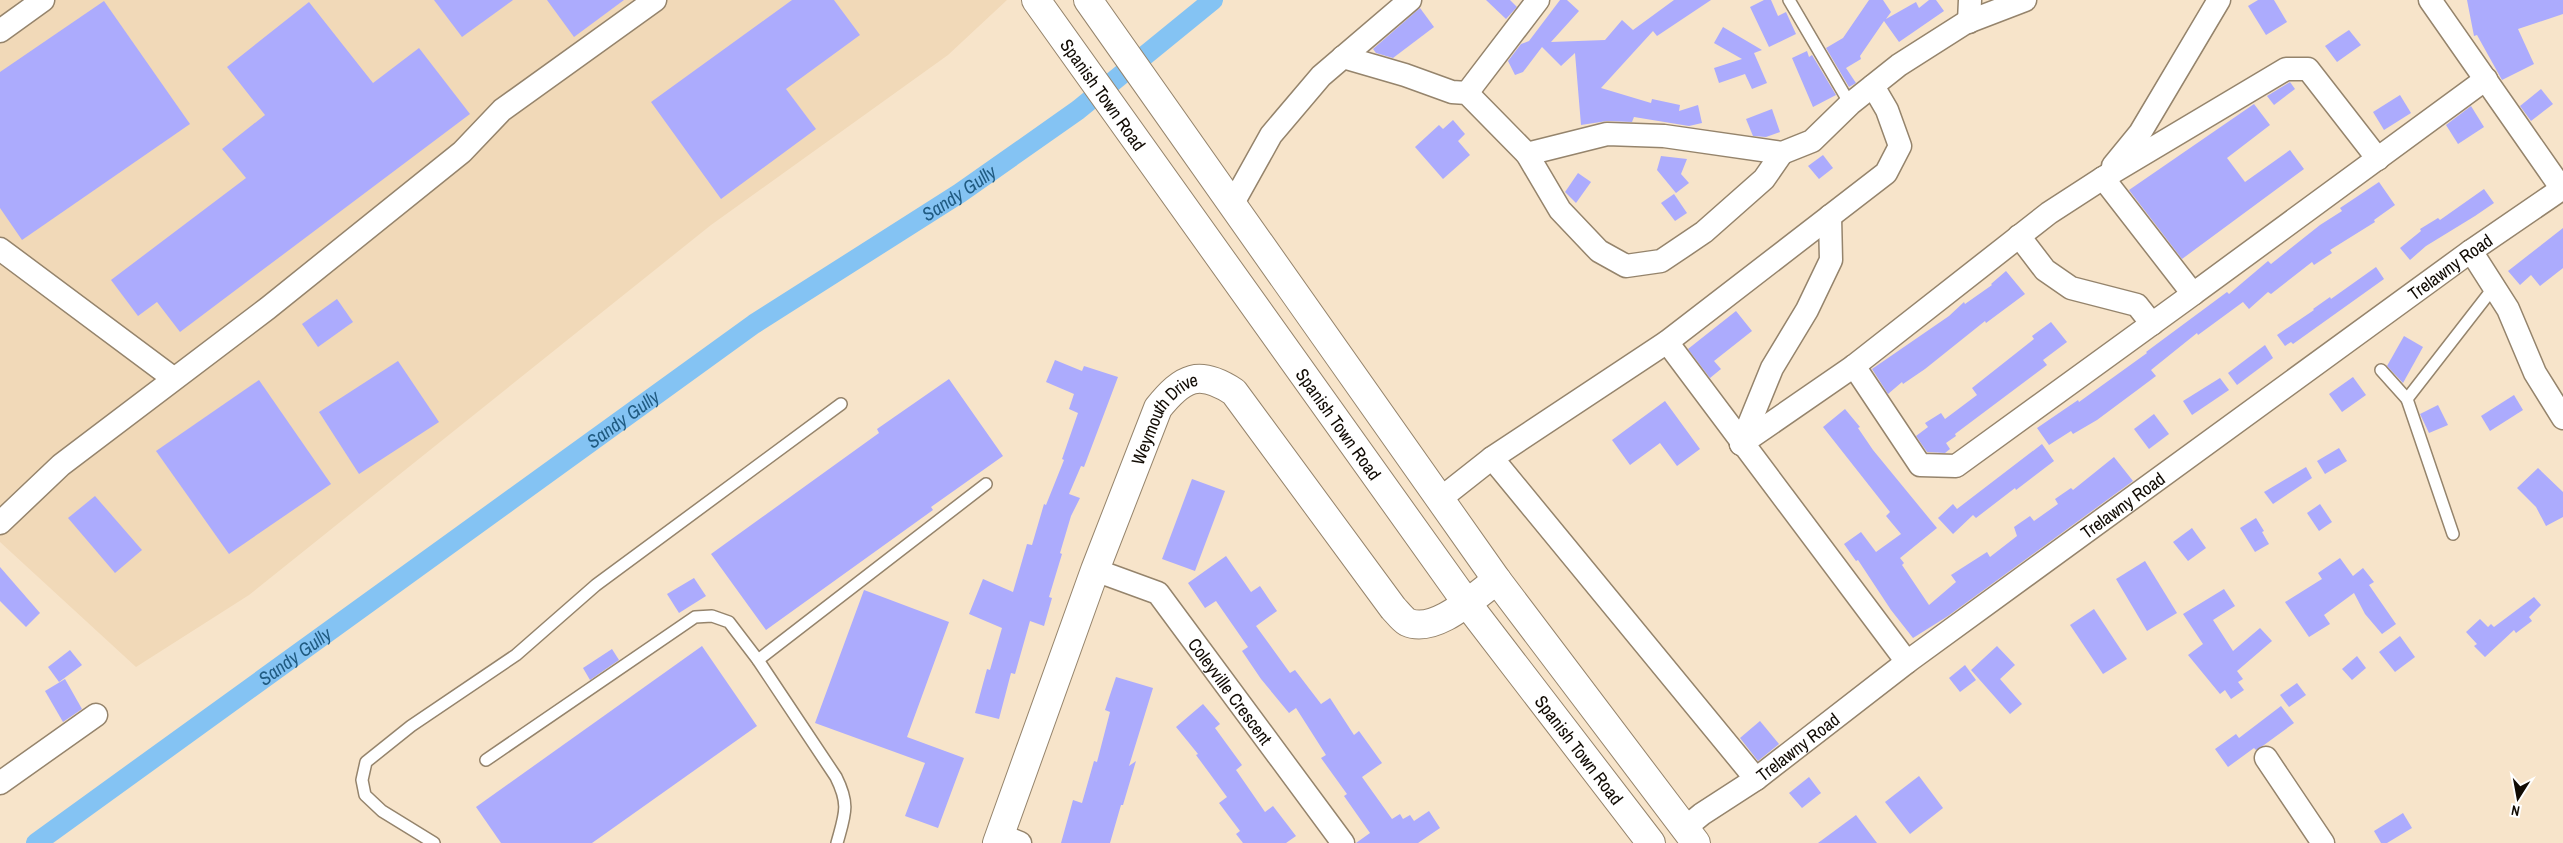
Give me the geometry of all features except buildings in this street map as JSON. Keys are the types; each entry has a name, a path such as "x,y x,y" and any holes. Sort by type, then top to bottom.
{"main road":[{"name":"Spanish Town Road","path":"1036,0 1466,602 1651,843"},
{"name":"Spanish Town Road","path":"1088,0 1497,580 1691,835"},
{"name":"Weymouth Drive","path":"1006,840 1095,570 1158,408 1174,388 1194,379 1215,380 1234,392 1393,608 1408,622 1428,624 1447,618 1497,580"}],"street":[{"path":"0,31 42,0"},
{"path":"0,524 61,465 268,308 462,152 502,110 655,0"},
{"path":"1232,204 1271,135 1321,76 1410,0"},
{"path":"1467,93 1538,0"},
{"path":"1527,154 1607,134 1664,136 1782,153 1812,141 1850,104 1970,11 2025,0"},
{"path":"2102,178 2140,133 2219,0"},
{"path":"2430,0 2563,188"},
{"path":"1343,57 1405,75 1452,92 1467,93 1527,154 1560,210 1599,251 1626,266 1661,261 1704,232 1764,179 1782,153"},
{"path":"1741,444 1854,366 2049,213 2102,178 2286,68 2308,69 2378,159"},
{"path":"1854,366 1920,465 1956,466 2486,79"},
{"path":"1440,499 1492,458 1666,342 1886,173 1900,146 1887,110 1873,86"},
{"path":"2102,178 2193,294"},
{"name":"Trelawny Road","path":"1691,835 1702,814 1756,779 1907,662 2471,251 2563,188"},
{"path":"1741,444 1772,368 1807,310 1831,260 1830,216"},
{"path":"2019,236 2045,270 2070,288 2136,305 2152,324"},
{"path":"0,249 174,378"},
{"path":"2471,251 2508,309 2535,373 2563,418"},
{"path":"1666,342 1907,662"},
{"path":"1492,458 1756,779"},
{"name":"Coleyville Crescent","path":"1095,570 1158,593 1344,843"},
{"path":"0,783 96,715"},
{"path":"2266,758 2323,843"}],"lane":[{"path":"1789,0 1850,104"},
{"path":"2407,399 2494,287"},
{"path":"2380,370 2407,399 2453,534"},
{"path":"434,843 382,812 365,794 362,780 366,762 412,726 516,655 596,585 841,404"},
{"path":"758,660 986,484"},
{"path":"486,760 695,617 712,616 729,622 758,660 836,777 845,794 847,809 837,843"}],"shaded area":[{"path":"0,0 1007,0 948,55 711,225 249,595 136,667 0,542"}],"waterway":[{"name":"Sandy Gully","path":"36,843 754,324 960,193 1078,110 1213,0"}]}
